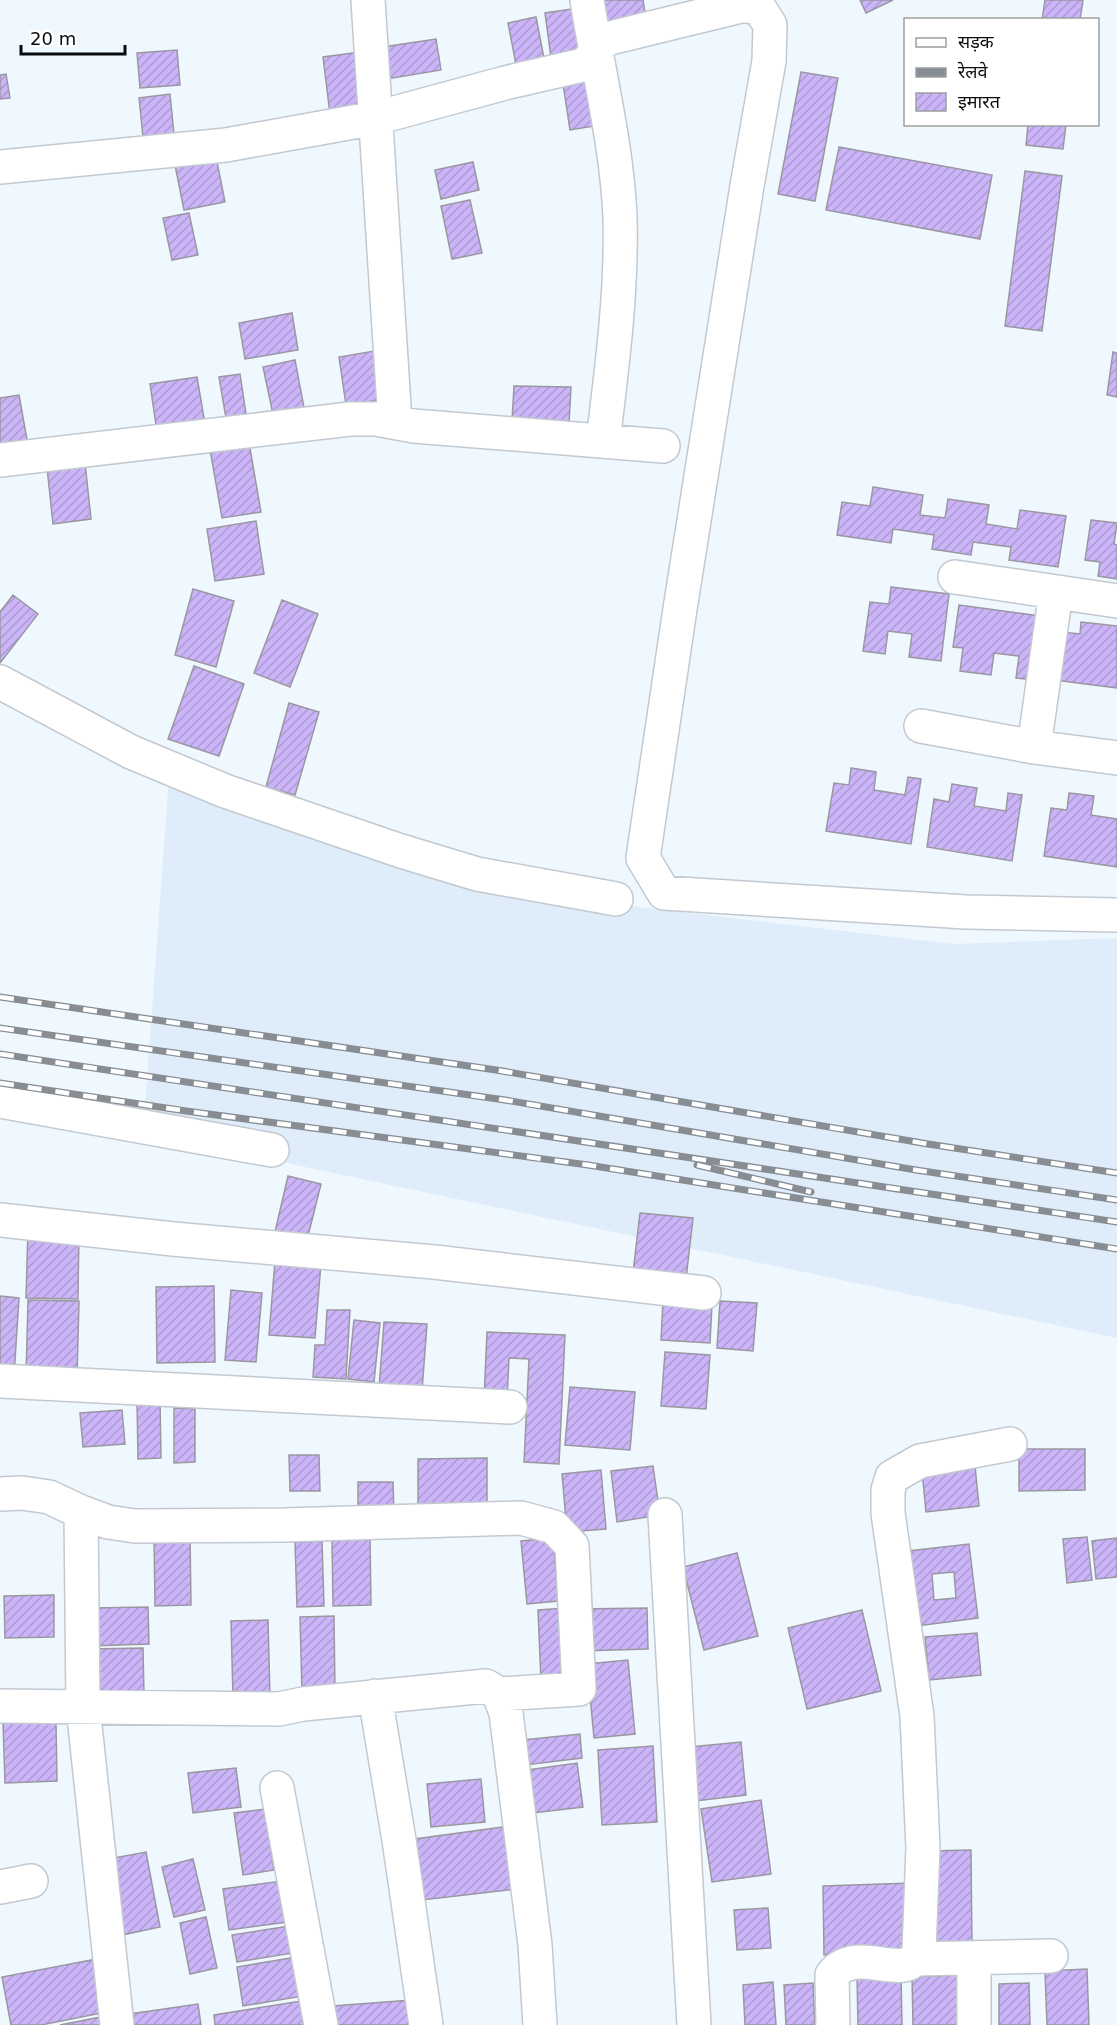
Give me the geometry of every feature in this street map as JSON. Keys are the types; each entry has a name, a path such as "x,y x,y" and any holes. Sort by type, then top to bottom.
{"street":[{"path":"368,0 395,422"},
{"path":"587,0 616,172 620,217 618,313 603,441"},
{"path":"0,167 226,145 376,118 505,83 583,65 591,60 601,42 610,38 745,5 764,5 770,25 769,61 680,609 643,858 664,894 966,912 1117,915"},
{"path":"0,460 350,419 663,446"},
{"path":"955,577 1117,601"},
{"path":"1034,747 1056,592"},
{"path":"0,682 131,752 225,791 400,851 477,874 616,899"},
{"path":"921,726 1034,747 1117,758"},
{"path":"0,1101 272,1150"},
{"path":"0,1220 173,1239 434,1262 704,1293"},
{"path":"0,1381 510,1407"},
{"path":"832,2025 832,1975 837,1970 844,1964 855,1962 901,1966 912,1964 917,1959 919,1950 923,1848 917,1716 888,1513 888,1490 892,1477 920,1461 1010,1444"},
{"path":"0,1494 22,1493 50,1497 108,1522 135,1526 284,1525 521,1518 554,1527 572,1546 579,1689 499,1694 486,1686 375,1696 279,1709 0,1706"},
{"path":"81,1512 83,1707 117,2025"},
{"path":"665,1515 694,2025"},
{"path":"499,1694 506,1713 534,1945 540,2025"},
{"path":"375,1696 426,2025"},
{"path":"277,1788 321,2025"},
{"path":"917,1959 1051,1956"},
{"path":"974,1958 974,2025"}],"shaded area":[{"path":"169,777 475,888 954,944 1117,938 1117,1338 143,1133"}],"building":[{"path":"589,0 643,0 647,26 592,32"},
{"path":"860,0 893,0 866,13"},
{"path":"1045,0 1083,0 1080,18 1042,18"},
{"path":"578,8 585,60 552,65 545,13"},
{"path":"536,17 546,69 518,75 508,23"},
{"path":"436,39 441,70 381,80 376,48"},
{"path":"177,50 180,85 140,88 137,53"},
{"path":"360,52 367,110 330,114 323,57"},
{"path":"593,72 601,125 570,130 562,77"},
{"path":"801,72 838,78 815,201 778,194"},
{"path":"6,74 10,98 0,99 0,75"},
{"path":"170,94 175,144 144,147 139,98"},
{"path":"1028,126 1066,126 1063,149 1026,145"},
{"path":"839,147 992,175 980,239 826,210"},
{"path":"215,152 225,202 184,210 174,160"},
{"path":"473,162 479,190 441,199 435,170"},
{"path":"1025,171 1062,176 1042,331 1005,326"},
{"path":"470,200 482,253 452,259 441,206"},
{"path":"189,213 198,255 172,260 163,218"},
{"path":"292,313 298,350 245,359 239,323"},
{"path":"386,349 393,398 346,405 339,357"},
{"path":"1113,352 1117,353 1117,397 1107,395"},
{"path":"295,360 305,413 274,419 263,367"},
{"path":"240,374 246,414 226,418 219,377"},
{"path":"197,377 205,424 157,432 150,384"},
{"path":"514,386 571,387 569,423 512,421"},
{"path":"19,395 29,451 0,456 0,398"},
{"path":"248,437 261,512 222,518 209,444"},
{"path":"84,453 91,519 53,524 46,458"},
{"path":"873,487 923,495 920,515 945,518 948,499 989,505 986,524 1017,529 1020,510 1066,516 1058,567 1009,560 1011,547 973,542 971,555 932,549 934,535 893,529 891,543 837,535 842,502 870,506"},
{"path":"1091,520 1117,523 1114,544 1117,545 1117,579 1098,576 1100,562 1085,560"},
{"path":"256,521 264,574 215,581 207,529"},
{"path":"891,587 949,594 941,661 909,657 912,634 888,631 885,654 863,651 870,602 889,604"},
{"path":"193,589 234,601 216,667 175,655"},
{"path":"13,595 38,614 0,663 0,612"},
{"path":"282,600 318,614 290,687 254,673"},
{"path":"959,605 1040,616 1041,681 1016,678 1019,656 994,653 991,675 960,671 963,648 953,647"},
{"path":"1081,622 1117,626 1117,688 1055,680 1062,632 1080,634"},
{"path":"194,666 244,684 219,756 168,739"},
{"path":"289,703 319,712 295,795 266,787"},
{"path":"851,768 876,772 874,790 905,795 908,777 921,779 911,844 826,831 834,783 849,785"},
{"path":"952,784 977,788 974,806 1006,811 1008,793 1022,795 1012,861 927,847 934,799 949,802"},
{"path":"1069,793 1094,796 1091,815 1117,819 1117,867 1044,856 1051,808 1067,810"},
{"path":"288,1176 321,1184 307,1240 275,1232"},
{"path":"640,1213 693,1218 686,1279 633,1273"},
{"path":"28,1229 79,1230 78,1299 26,1298"},
{"path":"275,1261 321,1263 315,1338 269,1335"},
{"path":"214,1286 215,1362 157,1363 156,1287"},
{"path":"231,1290 262,1293 256,1362 225,1360"},
{"path":"0,1296 19,1298 14,1376 0,1375"},
{"path":"28,1300 79,1301 77,1377 26,1376"},
{"path":"663,1301 712,1305 710,1343 661,1340"},
{"path":"720,1301 757,1303 753,1351 717,1348"},
{"path":"327,1310 350,1310 346,1379 313,1377 315,1345 325,1345"},
{"path":"354,1320 380,1323 374,1382 348,1379"},
{"path":"384,1322 427,1324 422,1391 379,1388"},
{"path":"487,1332 565,1335 559,1464 524,1462 529,1359 509,1358 507,1401 484,1400"},
{"path":"665,1352 710,1355 706,1409 661,1406"},
{"path":"570,1387 635,1392 630,1450 565,1445"},
{"path":"160,1400 161,1458 138,1459 137,1401"},
{"path":"174,1408 195,1409 195,1462 174,1463"},
{"path":"122,1410 125,1444 83,1447 80,1413"},
{"path":"1019,1449 1085,1449 1085,1490 1019,1491"},
{"path":"289,1455 319,1455 320,1491 290,1491"},
{"path":"487,1458 487,1505 418,1506 418,1459"},
{"path":"653,1466 660,1515 617,1522 611,1471"},
{"path":"975,1466 979,1506 926,1512 922,1471"},
{"path":"601,1470 606,1529 567,1532 562,1474"},
{"path":"358,1482 393,1482 394,1514 358,1514"},
{"path":"190,1533 191,1605 155,1606 154,1534"},
{"path":"1087,1537 1092,1580 1067,1583 1063,1539"},
{"path":"370,1538 371,1605 333,1606 332,1539"},
{"path":"553,1538 558,1601 527,1604 521,1541"},
{"path":"1117,1538 1117,1577 1096,1579 1092,1541"},
{"path":"322,1541 324,1606 297,1607 295,1542"},
{"path":"969,1544 978,1618 917,1626 908,1551","holes":["954,1572 956,1598 934,1600 932,1574"]},
{"path":"737,1553 758,1636 704,1650 683,1567"},
{"path":"54,1595 54,1637 5,1638 4,1596"},
{"path":"148,1607 149,1644 91,1646 91,1608"},
{"path":"567,1608 571,1680 541,1681 538,1610"},
{"path":"647,1608 648,1649 579,1651 579,1609"},
{"path":"862,1610 881,1691 807,1709 788,1628"},
{"path":"334,1616 335,1690 302,1691 300,1617"},
{"path":"268,1620 270,1697 233,1698 231,1621"},
{"path":"977,1633 981,1675 929,1680 925,1637"},
{"path":"143,1648 144,1694 90,1695 89,1649"},
{"path":"628,1660 635,1734 594,1738 587,1664"},
{"path":"56,1721 57,1781 5,1783 3,1722"},
{"path":"580,1734 582,1758 525,1765 523,1740"},
{"path":"741,1742 746,1795 695,1801 690,1747"},
{"path":"653,1746 657,1822 602,1825 598,1750"},
{"path":"577,1763 583,1807 533,1813 528,1770"},
{"path":"236,1768 241,1807 193,1813 188,1773"},
{"path":"481,1779 485,1822 431,1827 427,1784"},
{"path":"761,1800 771,1874 712,1882 701,1809"},
{"path":"265,1809 274,1870 243,1875 234,1813"},
{"path":"510,1826 517,1889 422,1900 415,1839"},
{"path":"971,1850 972,1949 929,1949 928,1851"},
{"path":"146,1852 160,1927 122,1935 108,1859"},
{"path":"193,1859 205,1910 174,1917 162,1867"},
{"path":"282,1881 287,1922 229,1930 223,1889"},
{"path":"912,1883 913,1952 824,1955 823,1886"},
{"path":"768,1908 771,1948 737,1950 734,1910"},
{"path":"206,1917 217,1968 190,1974 180,1923"},
{"path":"289,1926 293,1953 237,1962 232,1935"},
{"path":"296,1957 303,1996 243,2006 237,1967"},
{"path":"97,1959 107,2012 41,2025 11,2025 2,1977"},
{"path":"1087,1969 1089,2025 1047,2025 1045,1971"},
{"path":"901,1975 902,2025 858,2025 857,1976"},
{"path":"959,1975 961,2025 913,2025 912,1977"},
{"path":"773,1982 776,2025 745,2025 743,1985"},
{"path":"813,1983 815,2025 786,2025 784,1985"},
{"path":"1029,1983 1030,2025 999,2025 999,1984"},
{"path":"411,2000 413,2025 335,2025 333,2006"},
{"path":"301,2001 306,2025 215,2025 214,2015"},
{"path":"198,2004 201,2025 125,2025 123,2015"},
{"path":"111,2015 113,2025 60,2025"}],"railway":[{"path":"0,997 496,1070 928,1144 1117,1173"},
{"path":"0,1028 505,1100 916,1170 1117,1200"},
{"path":"0,1054 1117,1222"},
{"path":"0,1083 186,1111 588,1165 1117,1249"},
{"path":"697,1165 811,1192"}]}
